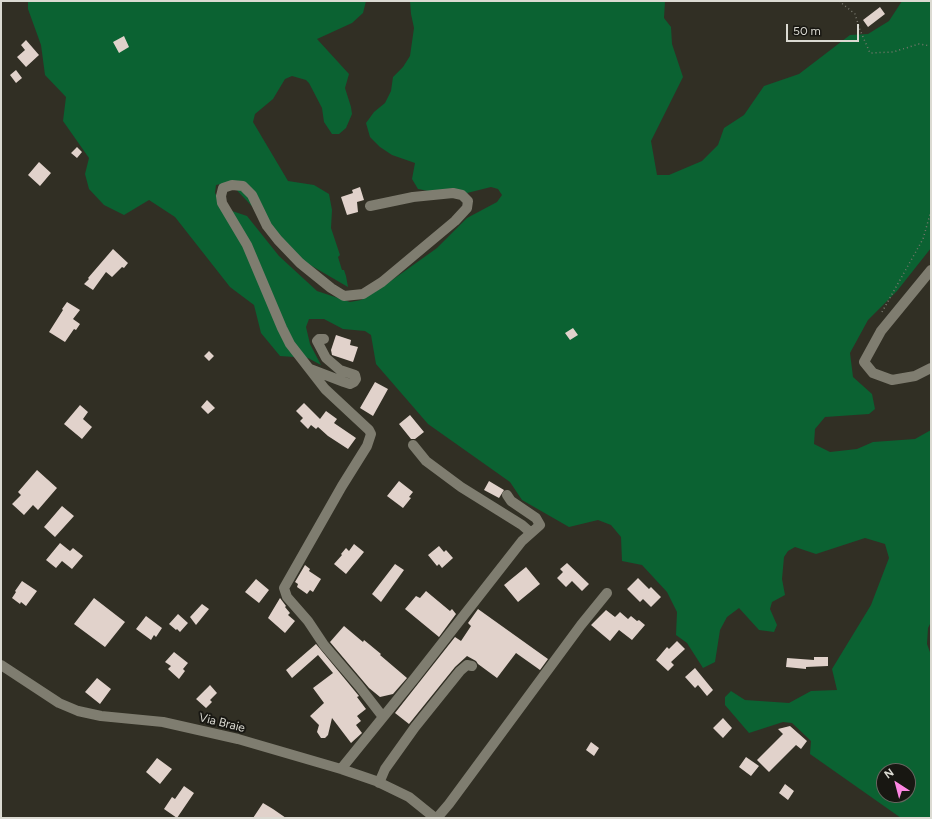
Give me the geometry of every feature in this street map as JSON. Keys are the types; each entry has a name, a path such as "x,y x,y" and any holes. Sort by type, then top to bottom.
{"street":[{"path":"370,206 413,197 453,193 462,195 468,201 467,208 455,221 382,282 363,294 344,296 331,288 300,263 278,240 267,226 252,195 243,186 232,185 224,188 221,196 222,203 247,245 290,344 326,389 372,434 367,446 342,486 284,588 287,596 308,621 324,645 383,717"},
{"path":"931,270 881,331 864,362 872,373 892,380 915,376 931,368"},
{"path":"310,369 350,384 356,379 355,375 340,370 326,358 317,341 324,339"},
{"path":"412,445 426,461 461,487 522,525 530,532"},
{"path":"341,769 530,532 540,524 539,521 531,514 511,501 507,495"},
{"path":"436,818 449,804 581,625 607,593"},
{"name":"Via Braie","path":"1,665 59,703 78,711 101,716 164,722 238,740 341,769 379,783 409,797 436,818"},
{"path":"379,783 385,769 414,727 460,671 468,665 472,666"}],"path":[{"path":"839,1 855,14 870,53 893,52 919,44 931,46"},
{"path":"882,312 923,239 931,211"}],"green space":[{"path":"28,1 366,1 363,13 352,23 317,39 349,74 345,88 352,114 346,128 339,134 332,134 324,122 322,108 309,83 306,80 292,76 285,79 273,99 255,114 253,122 288,181 314,185 329,194 332,210 331,228 340,255 338,257 342,270 344,270 346,276 348,287 305,262 229,182 216,185 215,193 223,208 247,216 279,256 317,291 350,302 361,300 381,288 437,248 467,218 497,202 502,195 498,189 491,187 455,196 418,189 412,179 415,163 392,155 380,147 370,137 366,123 374,112 385,103 391,91 393,77 403,67 410,56 414,28 410,1 665,1 664,18 671,27 672,44 683,77 651,141 657,175 669,175 702,161 718,145 724,128 744,115 764,86 799,74 850,35 868,34 889,21 902,1 931,1 931,248 897,291 868,320 850,353 853,377 872,394 875,409 869,414 825,417 815,429 814,444 830,452 857,449 873,442 915,439 931,430 931,622 928,628 927,644 931,655 931,818 901,818 880,803 916,803 916,763 876,763 876,800 810,754 811,741 792,723 783,722 749,733 725,705 725,697 731,691 745,700 789,703 811,691 837,690 832,669 871,605 889,558 885,544 865,538 816,554 795,547 788,551 784,557 782,579 785,595 772,602 770,609 777,625 774,632 759,630 739,608 727,617 720,630 715,662 703,668 687,643 676,635 677,612 667,592 642,565 622,561 621,537 611,525 598,520 569,527 522,500 510,482 428,424 376,364 371,335 365,331 343,329 324,319 309,319 306,327 310,344 321,365 308,358 280,356 261,333 254,305 230,287 175,217 149,200 124,215 104,205 89,189 85,174 89,158 63,121 66,97 45,75 41,45 28,9"}],"building":[{"path":"880,7 885,14 868,27 863,20"},
{"path":"124,36 129,47 119,53 113,42"},
{"path":"26,40 39,55 26,67 17,57 25,50 21,45"},
{"path":"16,70 22,78 16,83 10,75"},
{"path":"77,147 82,152 77,158 71,153"},
{"path":"39,162 51,173 40,186 28,175"},
{"path":"360,187 364,200 357,202 358,212 347,215 341,197 353,193 352,190"},
{"path":"113,249 128,263 112,277 106,272 93,290 84,284"},
{"path":"67,302 80,310 73,319 80,324 76,330 74,329 65,342 49,332"},
{"path":"573,328 578,335 570,340 565,333"},
{"path":"336,335 351,340 350,345 358,347 353,362 332,355 331,350"},
{"path":"209,351 214,356 209,361 204,356"},
{"path":"375,382 388,389 373,416 360,408"},
{"path":"207,400 215,408 208,414 201,407"},
{"path":"304,403 320,419 326,411 337,419 334,423 356,438 348,449 328,436 318,427 316,429 311,425 308,429 300,421 303,418 296,411"},
{"path":"80,405 88,412 83,419 92,427 82,439 64,424"},
{"path":"410,415 424,432 415,439 411,439 399,424"},
{"path":"37,470 57,488 38,510 33,505 24,515 12,504 21,495 18,492"},
{"path":"399,481 413,492 409,497 411,498 403,508 387,496"},
{"path":"489,481 504,490 499,498 484,490"},
{"path":"62,506 74,516 55,537 44,527"},
{"path":"60,543 70,551 73,548 83,556 72,569 62,561 56,568 46,560"},
{"path":"354,544 364,552 346,574 334,564 346,548 349,551"},
{"path":"439,546 444,552 446,550 453,558 442,568 439,564 437,566 428,555"},
{"path":"567,563 589,584 582,591 572,581 566,587 557,578 563,572 560,569"},
{"path":"395,564 404,570 381,602 372,594"},
{"path":"305,565 310,569 309,571 321,579 313,592 310,590 307,594 297,587 298,584 295,582"},
{"path":"526,567 540,584 518,602 504,585"},
{"path":"638,578 649,589 651,587 661,597 651,607 643,599 640,602 627,589"},
{"path":"256,579 269,590 259,603 245,592"},
{"path":"22,581 37,591 26,606 21,602 20,604 12,598"},
{"path":"426,591 450,611 452,609 456,614 439,637 405,609 416,596 420,598"},
{"path":"94,598 125,622 105,647 74,624"},
{"path":"280,598 290,613 288,615 295,621 285,633 268,618"},
{"path":"202,604 209,609 196,625 190,617"},
{"path":"478,609 548,659 540,670 516,653 497,678 476,661 467,656 455,667 409,724 395,713 455,637 461,641 471,626 468,623"},
{"path":"606,610 615,617 620,612 628,619 631,616 645,625 632,640 619,630 610,641 591,625"},
{"path":"178,614 188,623 180,632 169,624"},
{"path":"146,616 162,628 156,637 154,635 151,640 136,629"},
{"path":"344,626 363,642 364,640 381,654 380,655 407,678 393,694 380,697 369,688 330,642"},
{"path":"677,641 685,649 671,662 674,665 668,671 656,660 667,647 669,649"},
{"path":"316,644 359,696 357,697 366,709 357,716 361,721 356,725 362,733 351,743 332,718 328,735 325,738 321,738 317,732 319,725 310,716 324,703 313,688 333,673 318,655 292,678 286,670"},
{"path":"174,652 188,663 183,669 185,671 179,679 168,669 171,666 165,662"},
{"path":"814,657 828,657 828,666 806,667 806,669 786,667 787,658 814,660"},
{"path":"695,668 713,690 707,696 698,685 695,688 685,677"},
{"path":"97,678 111,689 100,704 85,692"},
{"path":"210,685 217,693 210,700 212,702 206,708 196,699"},
{"path":"723,718 732,728 723,738 713,728"},
{"path":"790,726 807,741 801,749 796,745 769,772 757,760 783,734 778,729"},
{"path":"591,742 599,748 594,756 586,750"},
{"path":"746,757 759,766 751,776 739,767"},
{"path":"157,758 172,769 160,784 146,772"},
{"path":"785,784 794,791 788,800 779,793"},
{"path":"184,786 194,793 177,818 164,809 172,797 175,799"},
{"path":"263,803 273,809 286,818 253,818"}]}
